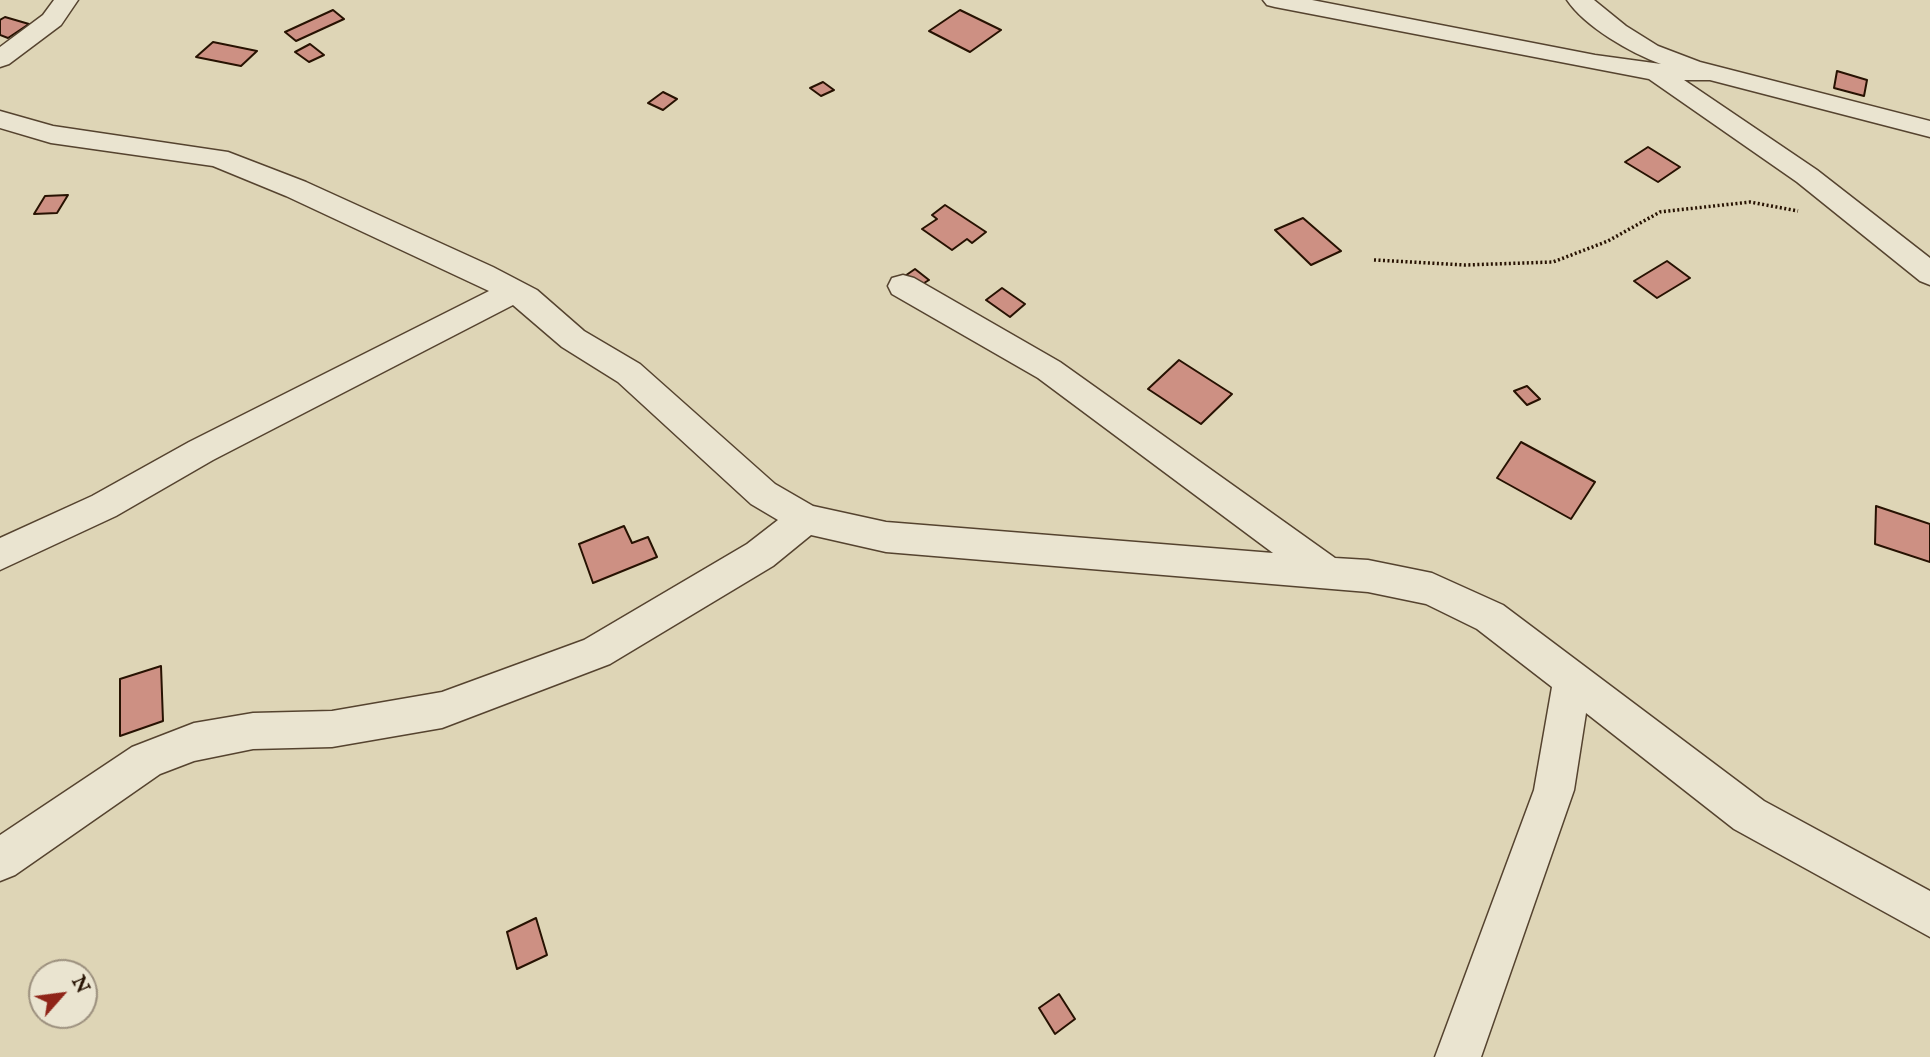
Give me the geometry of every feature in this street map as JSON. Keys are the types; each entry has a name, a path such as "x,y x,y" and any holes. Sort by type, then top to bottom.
{"street":[{"path":"0,59 52,20 66,0"},
{"path":"1275,0 1454,37 1656,72 1711,72"},
{"path":"1579,0 1617,31 1649,51 1711,72 1930,130"},
{"path":"1656,72 1807,176 1930,274"},
{"path":"0,119 51,134 218,158 320,200 514,291 573,339 629,373 763,494 805,519 886,537 1368,576 1432,589 1490,617 1749,815 1930,915"},
{"path":"903,286 1049,370 1328,573"},
{"path":"0,555 104,506 201,451 514,291"},
{"path":"0,860 146,760 194,742 253,731 332,729 442,710 597,652 760,555 805,519"},
{"path":"1458,1057 1484,979 1555,790 1572,679"}],"path":[{"path":"1374,260 1465,265 1553,261 1608,241 1660,212 1750,202 1801,211"}],"building":[{"path":"333,10 344,19 296,41 285,32"},
{"path":"960,10 1001,30 970,52 929,31"},
{"path":"5,17 29,24 8,38 0,35 0,20"},
{"path":"213,42 257,51 241,66 196,57"},
{"path":"310,44 324,55 309,62 295,52"},
{"path":"1837,71 1867,80 1864,96 1834,88"},
{"path":"823,82 834,90 821,96 810,88"},
{"path":"663,92 677,99 663,110 648,103"},
{"path":"1648,147 1680,167 1658,182 1625,162"},
{"path":"68,195 57,213 34,214 45,196"},
{"path":"945,205 986,232 972,243 967,239 952,250 922,229 937,219 932,215"},
{"path":"1303,218 1341,251 1311,265 1275,230"},
{"path":"1667,261 1690,278 1657,298 1634,281"},
{"path":"915,269 929,280 916,288 902,278"},
{"path":"1002,288 1025,304 1010,317 986,300"},
{"path":"1179,360 1232,394 1201,424 1148,389"},
{"path":"1527,386 1540,399 1527,405 1514,391"},
{"path":"1521,442 1595,482 1571,519 1497,478"},
{"path":"1876,506 1930,524 1930,562 1875,544"},
{"path":"624,526 632,543 648,537 657,557 593,583 579,544"},
{"path":"161,666 163,721 120,736 120,679"},
{"path":"536,918 547,955 517,969 507,932"},
{"path":"1059,994 1075,1019 1055,1034 1039,1008"}]}
